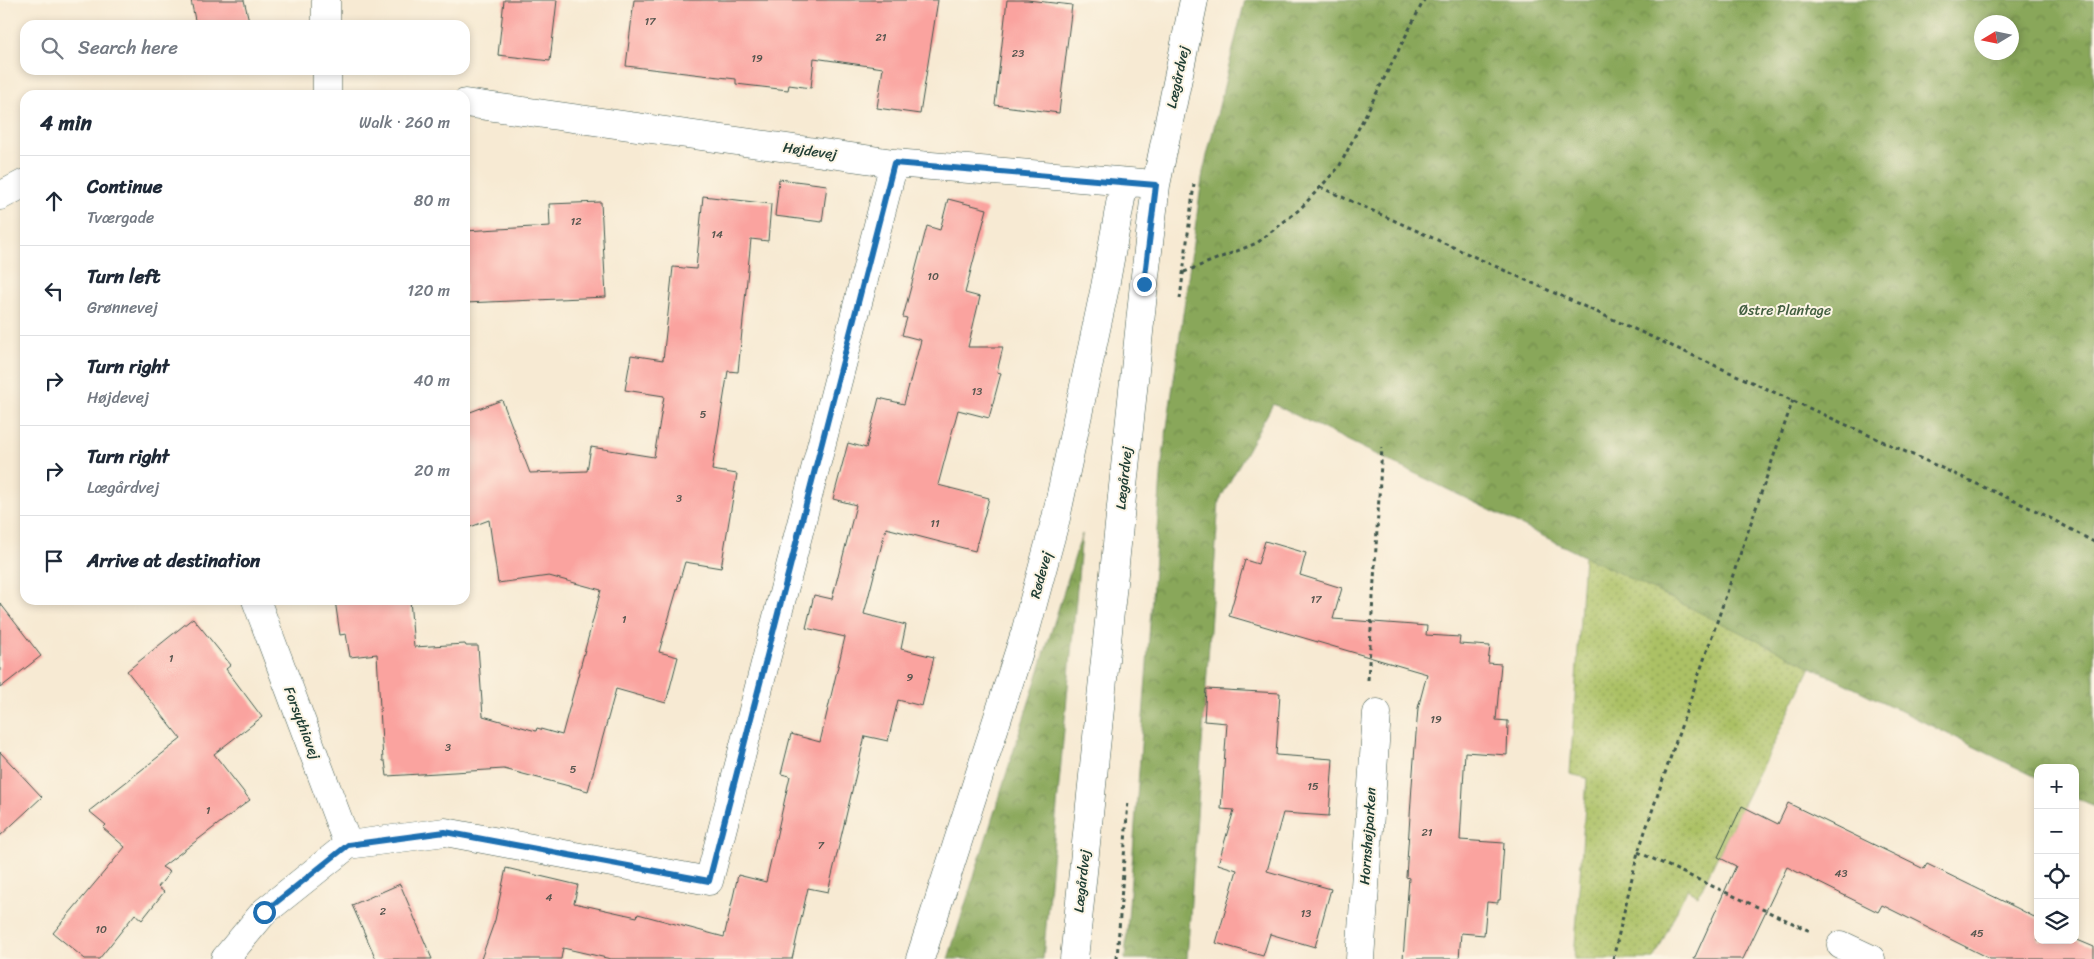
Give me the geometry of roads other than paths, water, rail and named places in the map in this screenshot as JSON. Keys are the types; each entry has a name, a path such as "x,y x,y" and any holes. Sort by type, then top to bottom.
{"street":[{"path":"326,0 326,20"},
{"name":"Lægårdvej","path":"1074,959 1144,284 1156,185 1194,0"},
{"path":"327,75 327,90"},
{"name":"Højdevej","path":"470,104 894,163 1156,185"},
{"path":"225,959 264,912 348,845 445,832 709,881 894,163"},
{"name":"Rødevej","path":"920,959 1025,633 1056,518 1105,287 1124,182"},
{"path":"0,196 20,186"},
{"name":"Forsythiavej","path":"258,605 348,845"},
{"name":"Hornshøjparken","path":"1360,959 1377,713"},
{"path":"1841,945 1871,959"}],"park label":[{"name":"Østre Plantage","path":"1785,310"}]}
